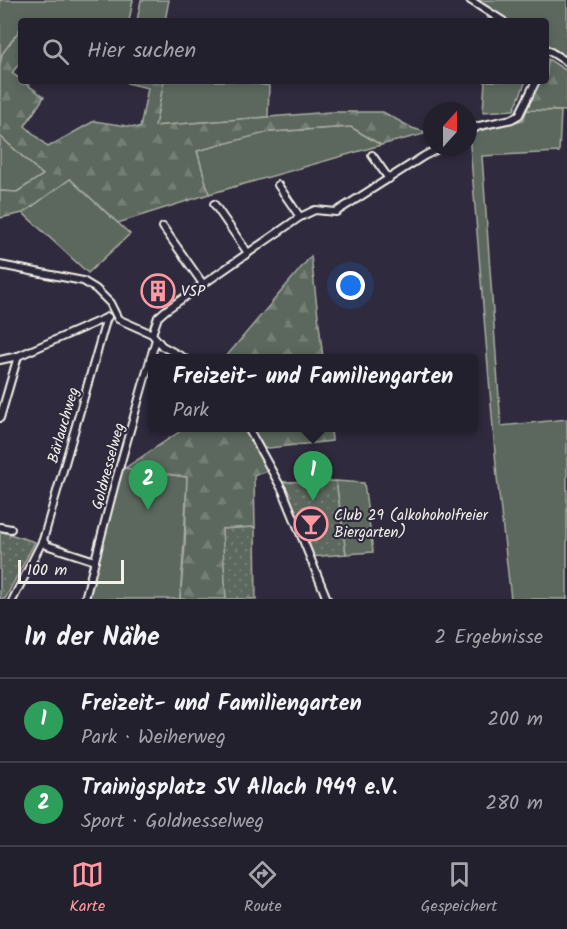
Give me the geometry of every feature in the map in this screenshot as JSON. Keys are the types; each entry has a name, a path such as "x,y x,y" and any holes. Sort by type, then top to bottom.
{"street":[{"path":"470,0 498,18"},
{"path":"549,51 567,62"},
{"path":"477,127 512,119 519,115 534,84"},
{"path":"372,155 389,179"},
{"path":"278,185 300,217 315,210 336,212 424,156"},
{"path":"214,204 249,253"},
{"name":"Goldnesselweg","path":"149,354 158,317 300,217"},
{"path":"163,227 203,284"},
{"path":"0,265 83,281 96,289 110,303 116,317"},
{"path":"0,360 18,356 107,317 116,317 154,337 162,346 177,354"},
{"name":"Bärlauchweg","path":"14,599 43,540 107,317"},
{"path":"0,418 18,356"},
{"name":"Goldnesselweg","path":"85,599 148,359"},
{"path":"250,432 283,491 327,599"},
{"path":"0,527 11,529"},
{"path":"43,540 46,544 95,561"}],"green space":[{"path":"0,0 133,0 130,18 18,18 18,32 0,65"},
{"path":"141,0 169,0 166,18 138,18"},
{"path":"475,0 567,0 567,57 554,49 549,51 549,18 488,18 488,10"},
{"path":"18,32 18,65 12,73 18,78 18,84 27,84 44,97 25,126 48,147 94,121 140,128 148,88 131,84 163,84 155,126 330,112 383,112 423,131 423,134 381,145 351,127 269,132 197,151 209,194 118,223 70,179 23,213 0,218 0,191 17,192 43,175 0,136 2,54"},
{"path":"549,60 567,71 567,111 527,110 538,84 549,84"},
{"path":"162,84 269,86 268,117 154,126"},
{"path":"485,84 525,84 514,110 483,112"},
{"path":"527,110 561,111 559,152 482,156 501,426 567,419 567,599 511,599 497,477 471,156 477,156 477,131 523,120"},
{"path":"351,127 381,145 209,194 197,151 267,132"},
{"path":"0,136 43,175 17,192 0,191"},
{"path":"70,179 130,234 88,273 23,213"},
{"path":"311,256 323,354 228,354"},
{"path":"179,432 331,432 332,441 259,449 272,470 254,475 255,527 223,529 226,599 180,599 185,546 187,477 125,468"},
{"path":"121,465 125,468 187,477 180,599 86,599"},
{"path":"336,481 364,483 373,552 346,554"},
{"path":"336,481 346,554 311,557 278,482"},
{"path":"255,527 256,599 226,599 222,529"},
{"path":"0,531 35,542 5,599 0,599"}],"place":[{"name":"VSP","path":"158,291"},
{"name":"Freizeit- und Familiengarten","path":"313,501"},
{"name":"Trainigsplatz SV Allach 1949 e.V.","path":"148,510"},
{"name":"Club 29 (alkohoholfreier Biergarten)","path":"311,524"}]}
